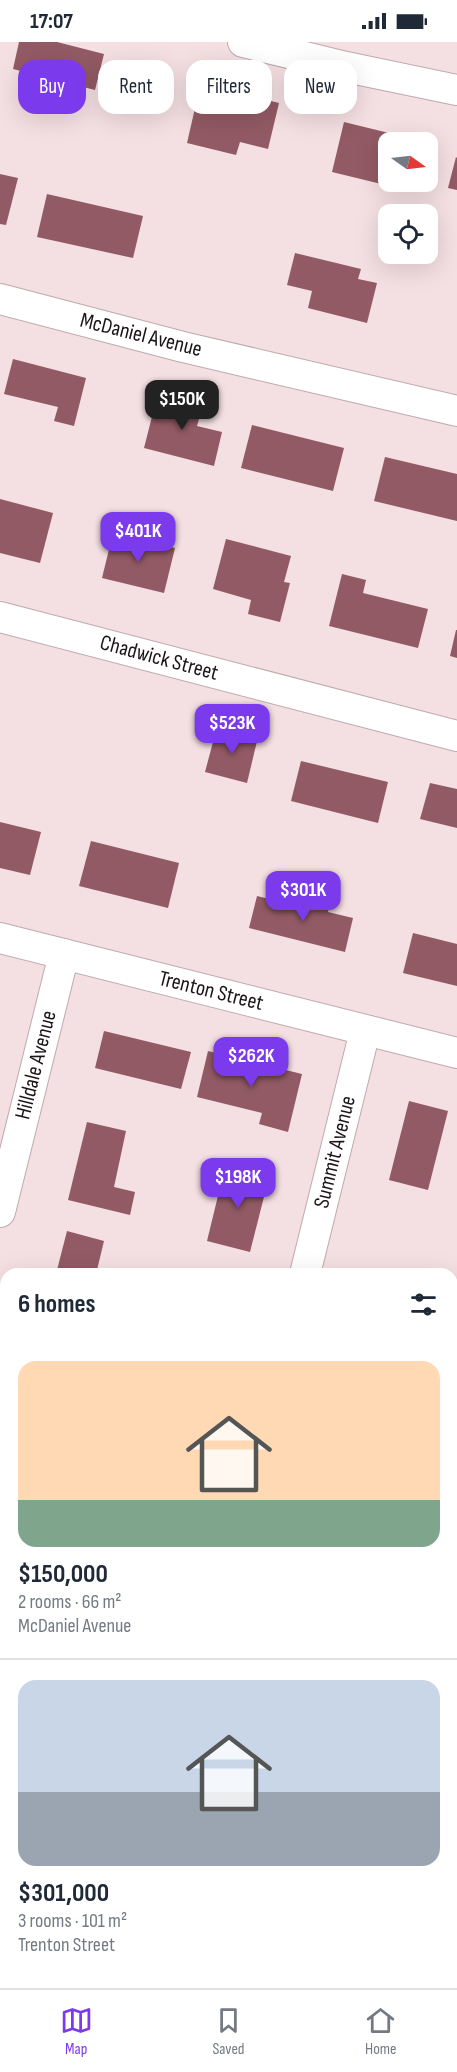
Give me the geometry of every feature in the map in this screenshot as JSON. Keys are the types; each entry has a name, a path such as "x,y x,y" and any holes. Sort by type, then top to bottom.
{"street":[{"path":"243,42 346,67 457,90"},
{"name":"McDaniel Avenue","path":"0,298 183,347 457,411"},
{"name":"Chadwick Street","path":"0,617 457,736"},
{"name":"Trenton Street","path":"0,938 457,1053"},
{"name":"Hilldale Avenue","path":"0,1212 64,954"},
{"name":"Summit Avenue","path":"306,1268 365,1031"}],"building":[{"path":"19,42 57,42 104,54 102,60 98,60 95,90 86,88 86,60 18,60 18,70 13,69"},
{"path":"272,101 279,103 268,149 240,142 236,155 187,143 194,114 272,114"},
{"path":"344,122 385,132 378,132 378,183 332,172"},
{"path":"457,158 457,190 448,188"},
{"path":"0,174 18,178 6,225 0,224"},
{"path":"47,194 143,216 133,258 37,237"},
{"path":"295,253 361,269 358,279 377,283 367,323 308,308 312,291 287,285"},
{"path":"13,359 86,378 74,426 54,421 58,407 4,394"},
{"path":"158,393 203,405 197,426 222,432 214,466 144,448"},
{"path":"252,425 344,448 333,491 241,468"},
{"path":"385,457 457,474 457,521 374,501"},
{"path":"0,499 53,513 40,563 0,553"},
{"path":"113,533 175,548 164,593 102,578"},
{"path":"226,539 291,556 284,582 290,583 280,622 248,614 251,600 213,589"},
{"path":"342,574 366,580 363,593 428,609 418,648 329,626"},
{"path":"457,630 457,658 450,656"},
{"path":"217,727 258,737 247,783 205,772"},
{"path":"301,761 388,782 378,823 291,801"},
{"path":"430,783 457,789 457,828 420,819"},
{"path":"0,822 41,832 30,875 0,868"},
{"path":"91,841 179,863 168,908 79,886"},
{"path":"310,893 331,898 328,912 353,918 345,952 249,928 257,896 306,908"},
{"path":"413,933 457,944 457,986 403,973"},
{"path":"104,1031 191,1052 181,1089 95,1068"},
{"path":"208,1051 302,1074 288,1132 259,1124 262,1113 197,1097"},
{"path":"409,1101 448,1111 428,1190 389,1180"},
{"path":"87,1122 126,1131 114,1187 135,1192 130,1215 68,1200"},
{"path":"225,1167 269,1177 250,1252 207,1241"},
{"path":"67,1231 104,1241 97,1268 58,1268"}]}
